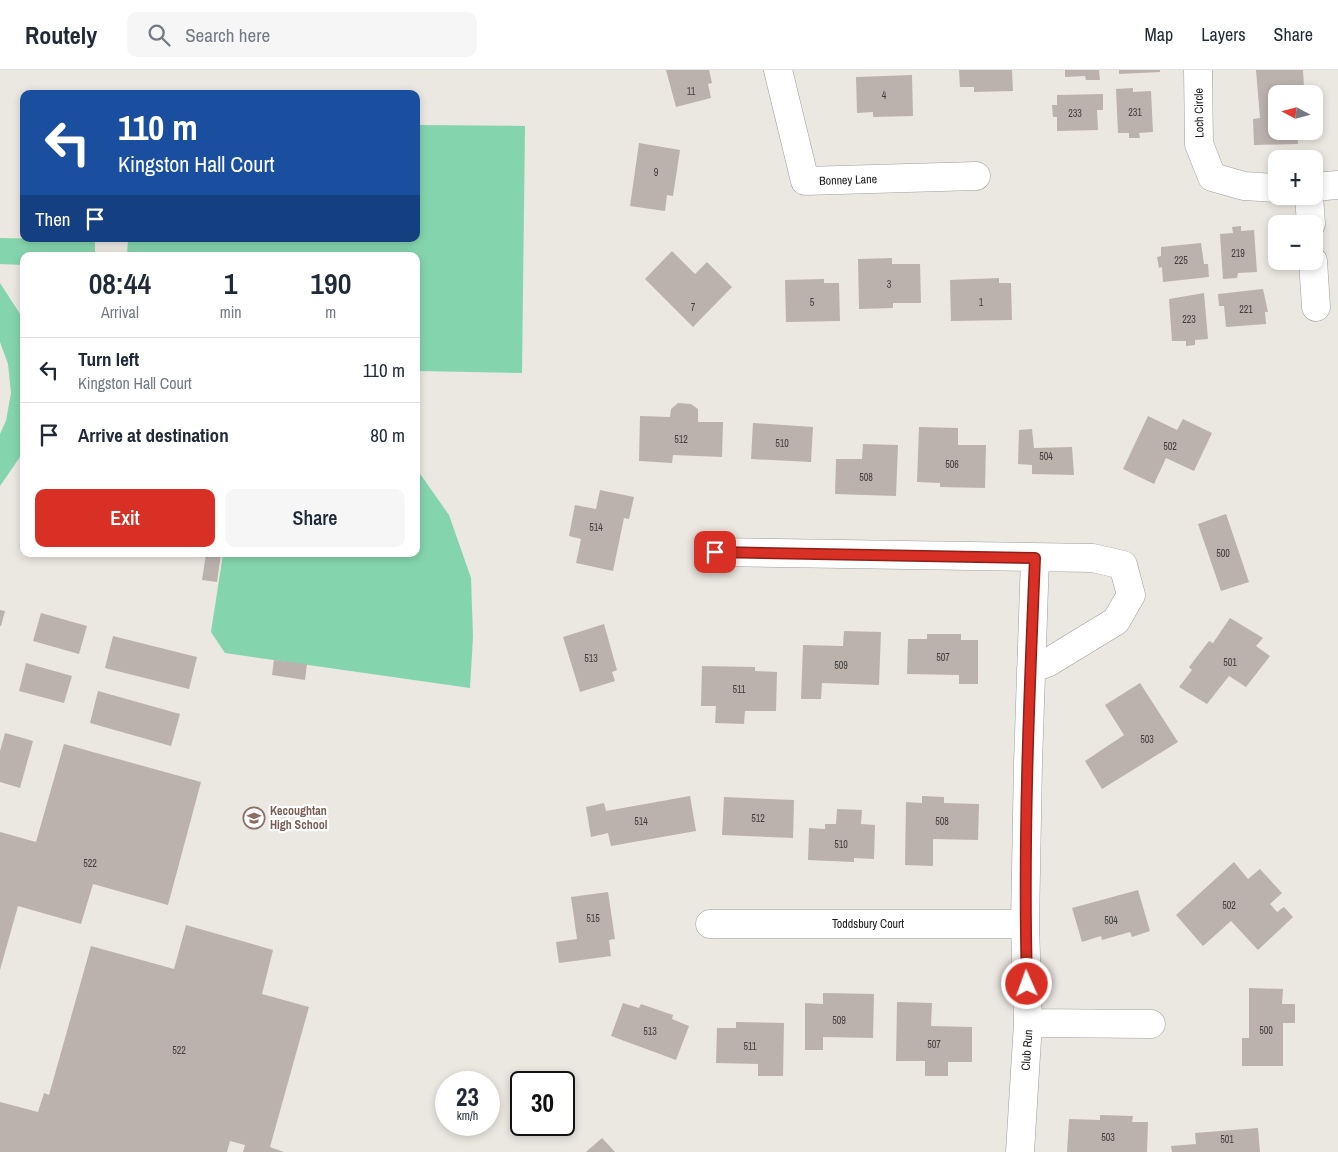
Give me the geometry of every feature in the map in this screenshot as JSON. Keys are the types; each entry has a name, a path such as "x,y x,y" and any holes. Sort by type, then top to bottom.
{"street":[{"name":"Bonney Lane","path":"778,70 805,181 976,176"},
{"name":"Loch Circle","path":"1198,70 1199,144 1212,177 1244,186 1268,188"},
{"path":"1323,186 1338,185"},
{"path":"1314,270 1316,307"},
{"path":"715,552 1093,558 1123,564 1131,595 1116,621 1047,664 1031,669"},
{"name":"Club Run","path":"1020,1152 1028,1023 1025,924 1035,558"},
{"name":"Toddsbury Court","path":"710,924 1025,924"},
{"path":"1028,1023 1151,1024"}],"green space":[{"path":"420,125 525,126 522,373 420,371 420,252 127,252 128,242 420,242"},
{"path":"0,238 20,238 20,242 95,242 95,252 20,252 20,265 0,264"},
{"path":"0,283 20,314 20,457 0,486 0,434 6,421 11,393 8,364 0,342"},
{"path":"420,474 449,515 471,578 473,637 470,688 225,653 211,632 223,557 420,557"}],"building":[{"path":"666,70 709,70 712,83 708,84 711,98 676,107"},
{"path":"959,70 1012,70 1013,91 974,92 974,87 960,87"},
{"path":"1065,70 1099,70 1100,80 1086,80 1085,76 1065,77"},
{"path":"1119,70 1160,70 1160,72 1119,74"},
{"path":"1256,70 1303,70 1304,85 1268,85 1268,140 1298,140 1298,144 1254,145 1253,119 1260,118"},
{"path":"912,75 913,116 873,117 873,112 857,113 856,77"},
{"path":"1133,88 1133,92 1151,91 1153,132 1139,133 1140,138 1129,138 1129,133 1118,133 1116,89"},
{"path":"1103,94 1103,110 1097,110 1098,130 1057,131 1057,117 1053,117 1052,105 1057,105 1057,95"},
{"path":"639,143 680,150 673,196 667,195 665,211 630,206"},
{"path":"1241,226 1241,231 1254,230 1257,272 1238,273 1237,278 1223,279 1220,234 1233,233 1232,227"},
{"path":"1201,243 1204,264 1208,264 1209,277 1163,282 1162,267 1159,268 1157,257 1161,256 1161,247"},
{"path":"672,251 695,274 707,262 732,287 693,327 645,279"},
{"path":"892,258 892,264 920,264 921,303 893,303 893,308 859,309 858,259"},
{"path":"999,278 999,283 1011,283 1012,320 951,321 950,280"},
{"path":"824,279 824,283 839,283 840,321 786,322 785,280"},
{"path":"1263,289 1268,312 1265,312 1266,324 1226,327 1224,306 1219,306 1218,294"},
{"path":"1204,293 1208,339 1195,340 1195,345 1186,346 1186,341 1172,341 1169,299"},
{"path":"678,403 691,404 698,409 698,422 723,422 722,457 673,455 672,463 639,461 640,416 670,417 671,409"},
{"path":"1148,416 1177,430 1183,419 1212,433 1194,471 1166,458 1154,484 1123,469"},
{"path":"753,423 813,427 811,462 751,459"},
{"path":"919,427 958,428 958,445 986,445 985,488 940,487 940,483 917,482"},
{"path":"1032,429 1034,448 1072,447 1074,475 1032,474 1032,465 1018,464 1019,430"},
{"path":"863,444 898,445 896,496 835,494 836,459 862,459"},
{"path":"600,490 634,497 629,519 624,518 613,571 576,563 581,539 569,536 575,505 596,509"},
{"path":"1226,514 1249,582 1221,591 1198,524"},
{"path":"206,557 221,557 217,582 202,580"},
{"path":"0,610 5,611 1,626 0,626"},
{"path":"41,613 87,626 79,654 33,641"},
{"path":"1230,618 1263,638 1256,646 1270,656 1246,687 1229,676 1207,704 1179,687 1192,670 1189,667 1209,641 1213,643"},
{"path":"604,624 617,670 612,672 615,681 580,692 563,637"},
{"path":"844,631 881,632 879,685 822,683 821,699 801,699 803,645 843,646"},
{"path":"927,634 961,634 961,640 978,640 978,684 959,684 959,675 907,674 908,639 927,639"},
{"path":"113,636 197,657 189,689 105,668"},
{"path":"274,660 307,664 305,680 272,675"},
{"path":"26,663 72,676 64,703 19,691"},
{"path":"702,666 755,667 755,671 777,672 776,711 745,711 744,724 715,723 716,706 701,706"},
{"path":"1140,683 1178,742 1102,789 1085,761 1124,735 1105,705"},
{"path":"98,691 180,714 171,746 90,723"},
{"path":"5,733 33,741 20,788 0,782 0,751"},
{"path":"64,744 201,782 168,905 93,884 81,924 18,906 0,970 0,832 36,842"},
{"path":"690,796 696,831 611,846 608,833 591,837 586,807 604,803 606,811"},
{"path":"922,796 944,797 944,803 979,804 978,840 933,839 933,866 905,865 906,802 922,803"},
{"path":"724,797 794,800 793,838 722,835"},
{"path":"837,809 862,810 861,824 875,825 874,859 854,858 854,862 808,860 809,828 825,829 825,824 836,824"},
{"path":"1234,862 1248,879 1260,869 1282,893 1270,904 1277,912 1284,907 1293,917 1258,950 1231,921 1203,946 1176,915"},
{"path":"1138,890 1150,931 1132,937 1130,932 1102,940 1101,936 1082,942 1072,908"},
{"path":"608,892 615,939 609,940 611,956 559,963 556,942 577,939 571,897"},
{"path":"186,925 273,950 262,994 309,1007 270,1147 284,1152 243,1152 245,1145 230,1141 227,1152 0,1152 0,1102 38,1112 44,1093 49,1095 91,946 174,969"},
{"path":"1249,988 1283,989 1282,1004 1295,1004 1295,1023 1283,1023 1283,1066 1242,1066 1242,1038 1249,1038"},
{"path":"823,993 874,994 873,1038 823,1037 823,1050 805,1050 805,1003 823,1004"},
{"path":"897,1002 932,1003 931,1026 972,1027 972,1062 948,1062 948,1076 925,1076 925,1061 896,1061"},
{"path":"623,1003 639,1008 641,1004 673,1015 672,1019 689,1026 676,1060 611,1036"},
{"path":"736,1022 784,1023 783,1076 758,1076 758,1064 716,1063 717,1028 736,1028"},
{"path":"1100,1115 1133,1116 1132,1122 1148,1122 1147,1152 1067,1152 1069,1119 1100,1120"},
{"path":"1258,1128 1260,1152 1172,1152 1171,1146 1196,1144 1195,1133"},
{"path":"602,1138 615,1152 586,1152"}],"place":[{"name":"Kecoughtan High School","path":"254,818"}],"route":[{"path":"715,552 1035,558 1028,763 1025,924 1027,984"}]}
